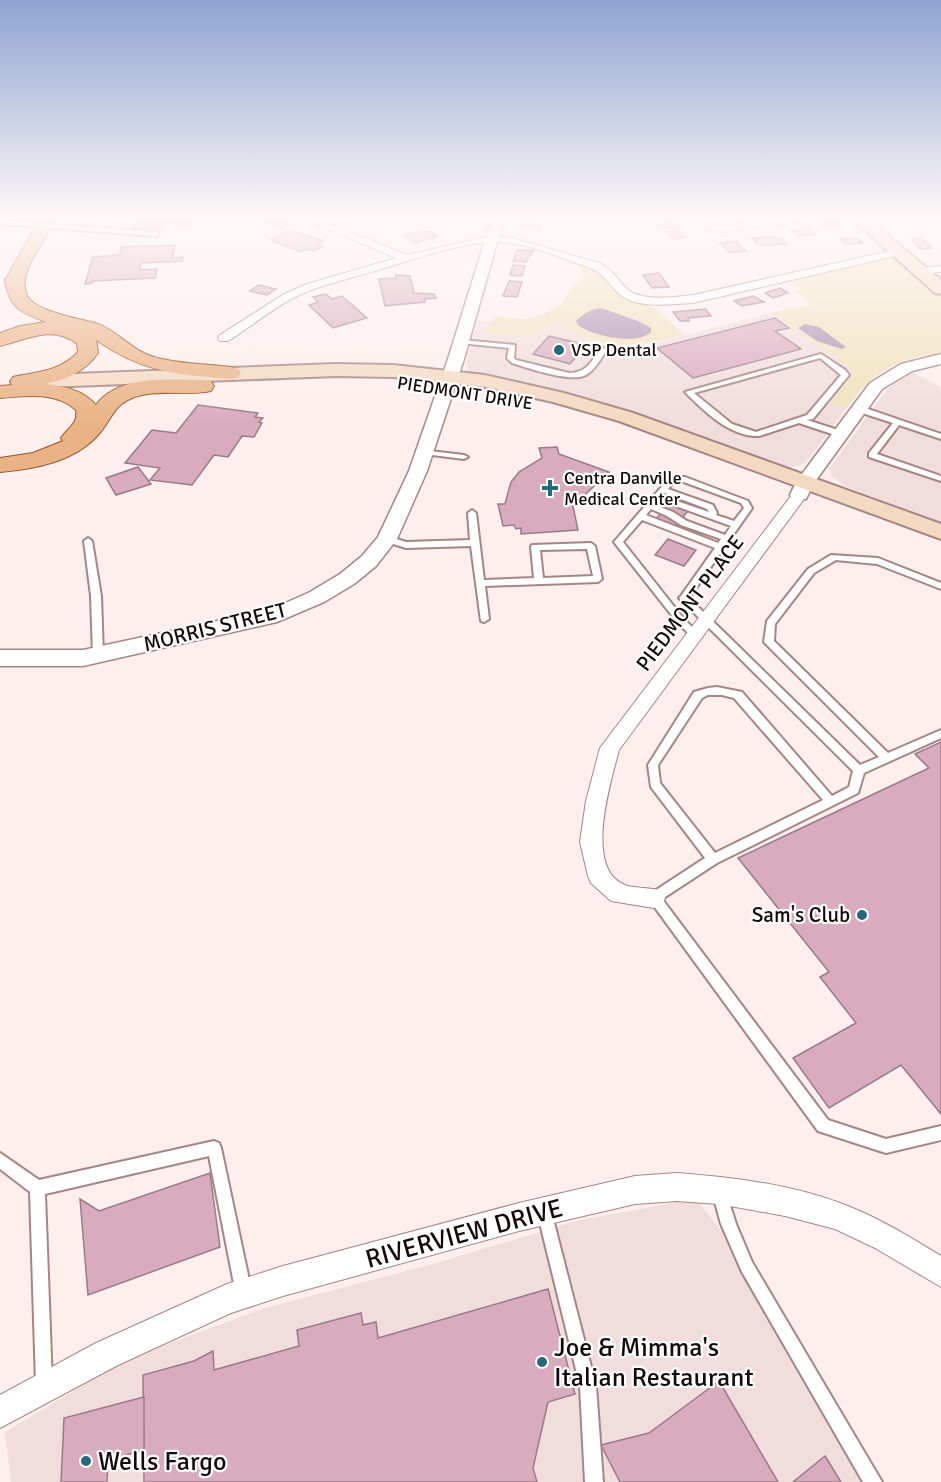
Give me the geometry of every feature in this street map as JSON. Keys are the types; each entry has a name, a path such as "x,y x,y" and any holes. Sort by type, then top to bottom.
{"main road":[{"path":"15,287 17,297 28,308 52,318 91,328 143,360 228,378"},
{"path":"0,340 25,332 57,329 84,338 89,348 84,359 69,369 38,379 4,386"},
{"path":"2,462 46,456 71,446 88,433 105,407 126,393 228,378"},
{"name":"PIEDMONT DRIVE","path":"4,386 46,389 228,378"},
{"name":"PIEDMONT DRIVE","path":"4,386 228,378 448,382 604,423 802,489 941,532"},
{"path":"2,462 19,455 46,450 70,439 84,427 89,414 85,405 75,398 46,389"},
{"name":"PIEDMONT DRIVE","path":"802,489 941,548"}],"street":[{"path":"224,338 308,287"},
{"name":"MORRIS STREET","path":"0,658 98,655 277,615 317,597 347,579 369,561 387,539 424,452 462,342 477,287"},
{"path":"620,287 627,295 640,300 664,302 693,299 745,287"},
{"name":"PIEDMONT PLACE","path":"654,898 619,894 599,876 591,842 596,801 610,748 876,386 890,375 918,363 941,359"},
{"name":"RIVERVIEW DRIVE","path":"0,1412 107,1354 227,1299 283,1281 544,1211 635,1190 677,1187 719,1190 785,1202 838,1216 885,1238 941,1274"}],"lane":[{"path":"462,342 513,346 510,358 514,362 573,376 585,373 604,349"},
{"path":"801,421 812,415 845,375 843,371 821,356 689,392 729,426 747,433 760,433 801,421 841,434"},
{"path":"859,409 941,437"},
{"path":"898,422 872,455 941,479"},
{"path":"424,452 464,457"},
{"path":"700,627 680,620 618,542 673,479 682,479 744,501 748,508 684,598 700,627 859,770"},
{"path":"660,494 713,513 729,534"},
{"path":"660,494 729,534"},
{"path":"650,506 670,513 684,523 729,534"},
{"path":"472,513 484,619"},
{"path":"641,515 729,534"},
{"path":"387,539 406,545 475,543"},
{"path":"88,541 96,596 98,655"},
{"path":"480,584 539,582 598,579 591,546 535,547 539,582"},
{"path":"886,758 769,642 770,623 811,571 834,557 878,561 941,586"},
{"path":"713,859 655,784 653,765 698,695 707,690 721,689 738,695 830,801"},
{"path":"859,770 941,734"},
{"path":"859,770 854,790 713,859 654,898 823,1126 886,1146 941,1133"},
{"path":"0,1160 37,1188 214,1148 244,1294"},
{"path":"37,1188 44,1388"},
{"path":"719,1190 729,1224 747,1267 873,1482"},
{"path":"544,1211 588,1386 594,1482"}],"shaded area":[{"path":"573,287 620,287 640,303 657,309 684,335 648,343 617,344 587,337 553,322 533,336 486,334 495,317 526,319 541,315 562,304"},
{"path":"800,287 932,287 941,295 941,353 910,359 887,368 867,383 847,407 830,404 854,372 839,360 843,359 837,354 831,355 771,313 812,305 796,292 803,289"},
{"path":"601,308 638,321 651,328 651,332 636,338 614,338 593,333 578,325 576,321 581,316"},
{"path":"790,308 925,355 901,361 869,379 805,463 789,468 778,467 588,400 475,374 469,371 466,365 477,321 522,324 541,315 589,339 630,346 648,345"},
{"path":"805,324 819,327 846,347 842,349 817,341 798,328"},
{"path":"913,372 941,388 941,523 847,487 831,476 830,468 887,389"},
{"path":"696,1199 723,1233 753,1294 862,1482 11,1482 5,1432 125,1360 261,1309 433,1264 580,1220"}],"building":[{"path":"256,287 276,289 267,295 250,291"},
{"path":"381,287 413,287 414,293 434,294 436,298 424,299 425,302 385,306"},
{"path":"507,287 520,287 517,297 503,296"},
{"path":"780,288 788,293 773,298 765,293"},
{"path":"326,294 332,299 342,296 367,318 333,328 309,305 318,302 313,297"},
{"path":"753,296 764,302 742,306 734,301"},
{"path":"705,309 711,316 688,318 689,321 680,321 673,312"},
{"path":"775,318 789,328 775,331 801,349 693,378 657,348"},
{"name":"VSP Dental","path":"549,336 586,345 570,364 533,354"},
{"path":"198,405 258,413 255,417 263,418 259,422 262,423 254,437 242,436 228,457 214,455 192,485 150,480 160,468 125,463 152,430 176,433"},
{"name":"Centra Danville Medical Center","path":"557,447 559,454 609,472 573,506 578,530 521,534 521,528 516,529 514,525 503,526 498,504 505,504 511,482 519,472 542,458 539,448"},
{"path":"138,467 151,484 116,495 106,478"},
{"path":"675,496 694,503 672,531 652,524"},
{"path":"668,539 696,550 684,566 655,555"},
{"name":"Sam's Club","path":"941,742 941,1114 901,1065 829,1108 793,1058 856,1023 820,977 829,972 738,858 929,768 915,754"},
{"path":"210,1173 220,1247 88,1295 80,1199 99,1211"},
{"path":"548,1289 575,1394 548,1402 533,1468 537,1482 144,1482 143,1375 194,1361 213,1351 214,1370 299,1346 297,1330 361,1313 363,1325 376,1322 378,1338"},
{"path":"719,1381 778,1482 620,1482 601,1445 649,1433"},
{"path":"144,1397 144,1450 108,1460 107,1482 61,1482 64,1418"},
{"path":"825,1456 841,1482 793,1482"}],"place":[{"name":"VSP Dental","path":"559,350"},
{"name":"Centra Danville Medical Center","path":"550,488"},
{"name":"Sam's Club","path":"862,915"},
{"name":"Joe & Mimma's Italian Restaurant","path":"542,1362"},
{"name":"Wells Fargo","path":"86,1461"}]}
